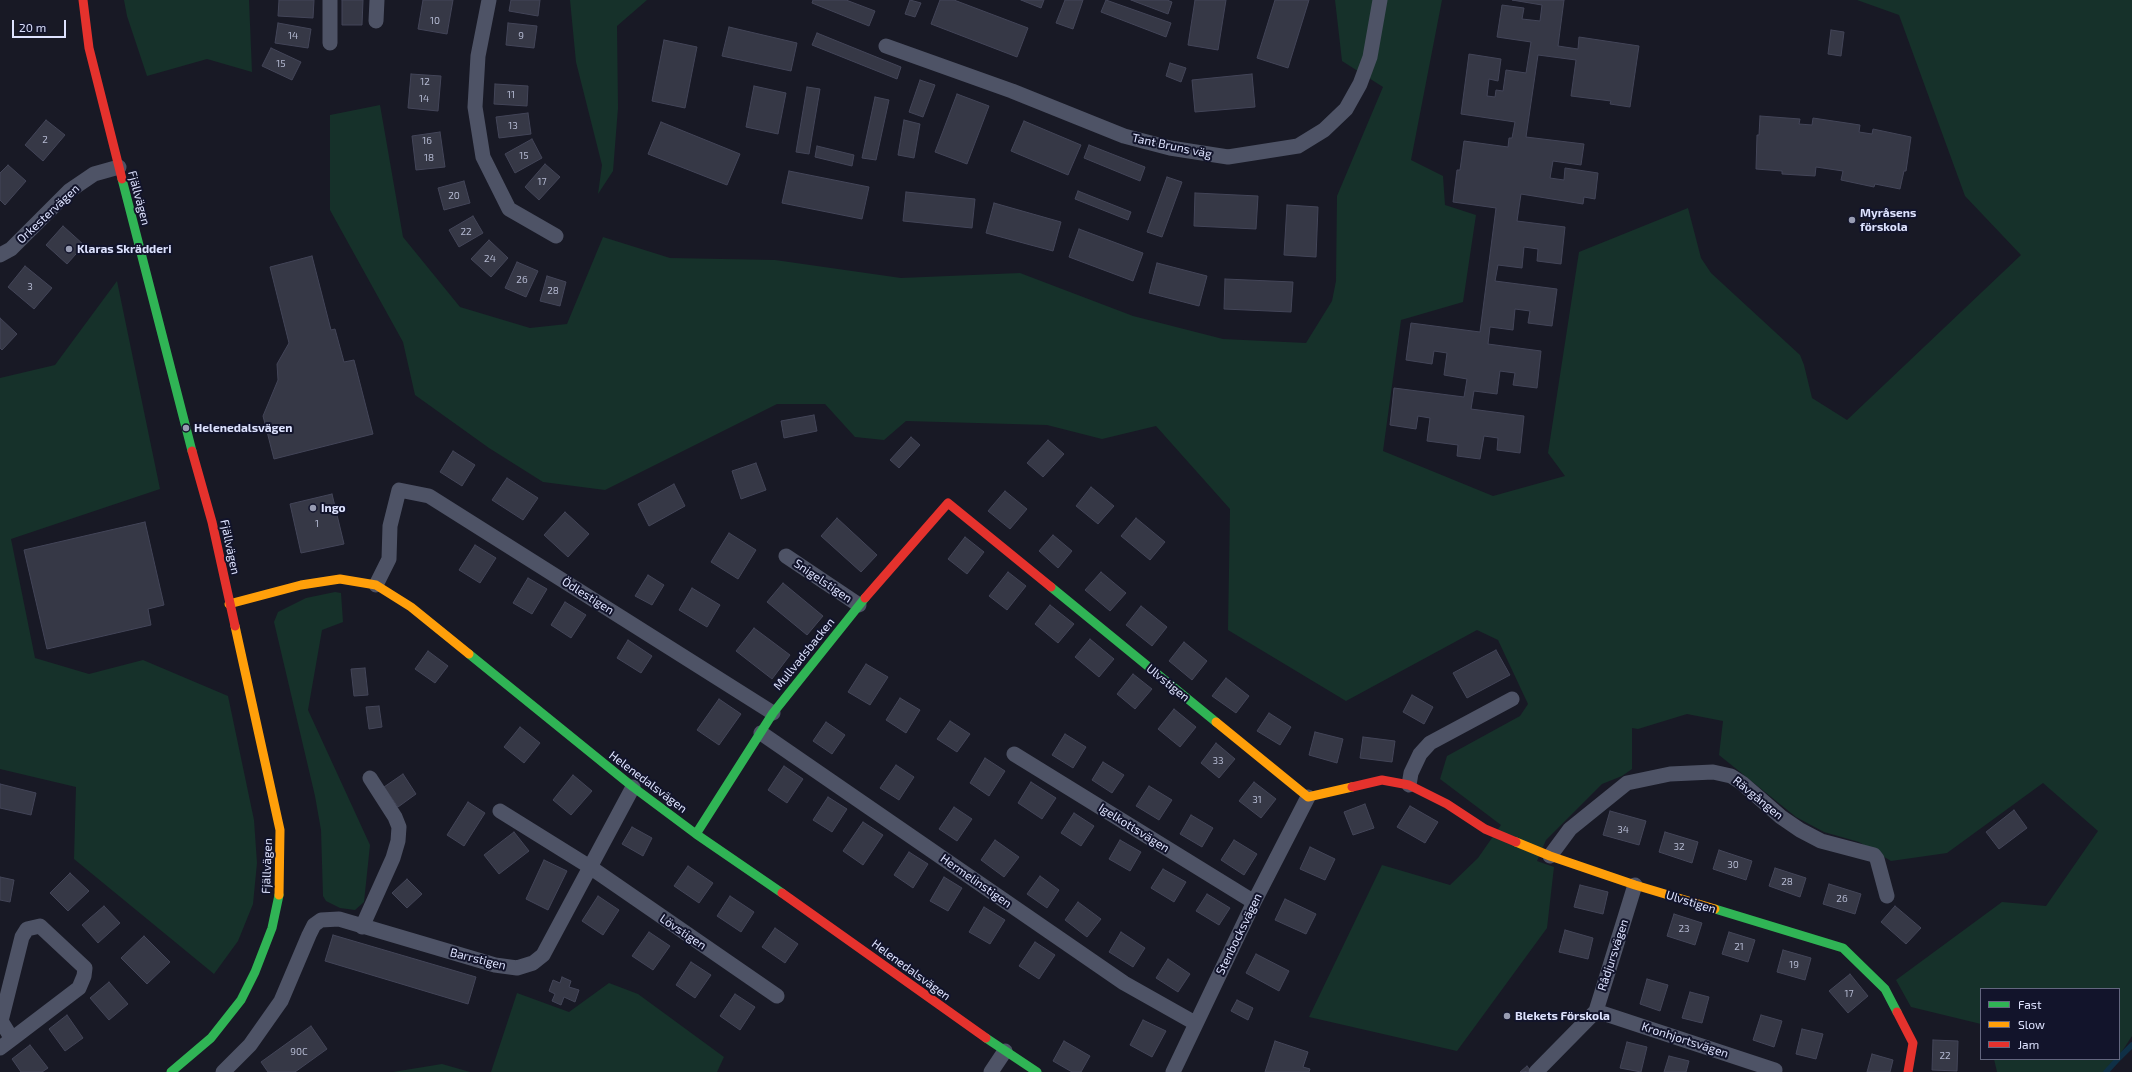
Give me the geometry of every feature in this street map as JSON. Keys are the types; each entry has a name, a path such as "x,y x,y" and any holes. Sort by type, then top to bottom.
{"street":[{"name":"Fjällvägen","path":"84,0 89,48 212,522 280,830 279,893 272,928 255,972 241,1000 211,1038 171,1072"},
{"path":"330,0 330,43"},
{"path":"376,21 377,0"},
{"path":"489,0 478,56 475,107 483,157 508,209 556,236"},
{"name":"Tant Bruns väg","path":"886,46 1012,91 1124,136 1170,148 1228,157 1298,146 1324,130 1346,109 1360,84 1370,57 1380,0"},
{"name":"Orkestervägen","path":"0,255 11,249 69,191 94,174 119,168"},
{"name":"Ödlestigen","path":"376,585 389,559 390,526 399,490 430,496 773,713"},
{"name":"Mullvadsbacken","path":"696,834 773,713 859,605 948,503"},
{"name":"Ulvstigen","path":"948,503 1308,797 1382,780 1409,786 1447,804 1485,829 1550,856 1635,886 1843,948 1885,989 1913,1042 1908,1072"},
{"name":"Snigelstigen","path":"786,556 859,605"},
{"name":"Helenedalsvägen","path":"229,604 302,585 340,579 376,585 411,607 633,787 696,834 1037,1072"},
{"path":"1409,786 1411,773 1420,754 1430,743 1512,699"},
{"name":"Hermelinstigen","path":"761,733 1124,983 1196,1023"},
{"name":"Igelkottsvägen","path":"1014,754 1254,902"},
{"name":"Rävgången","path":"1550,856 1570,829 1627,783 1670,774 1713,772 1731,776 1742,783 1781,817 1800,830 1827,843 1874,855 1877,859 1887,896"},
{"path":"362,927 393,858 398,842 399,827 396,817 370,778"},
{"name":"Barrstigen","path":"223,1072 250,1045 281,1001 314,925 321,920 331,919 362,927 495,966 517,968 533,963 543,955 633,787"},
{"name":"Stenbocksvägen","path":"1173,1072 1254,902 1308,797"},
{"path":"500,812 590,868"},
{"name":"Lövstigen","path":"590,868 777,996"},
{"name":"Rådjursvägen","path":"1536,1072 1596,1011 1635,886"},
{"path":"0,1048 12,1039 79,988 84,976 85,968 40,926 27,929 22,936 1,1021 12,1039"},
{"name":"Kronhjortsvägen","path":"1596,1011 1775,1070"},
{"path":"991,1072 1005,1051"}],"green space":[{"path":"124,0 249,0 252,72 207,59 147,76 127,16"},
{"path":"570,0 647,0 617,26 618,108 613,171 598,194 602,165 576,62"},
{"path":"1335,0 1442,0 1411,160 1443,176 1445,205 1476,215 1463,302 1401,320 1383,451 1493,496 1565,476 1548,453 1579,252 1688,208 1701,258 1711,273 1800,355 1812,398 1847,420 2021,255 1965,196 1899,15 1857,0 2132,0 2132,1036 2120,1054 2120,988 1980,988 1980,1024 1911,1007 1896,980 2002,902 2046,906 2098,831 2043,783 1947,853 1891,861 1859,842 1824,832 1796,817 1719,755 1723,721 1687,714 1638,729 1632,728 1632,769 1622,776 1602,784 1546,840 1537,861 1554,867 1547,928 1457,1051 1309,1017 1382,865 1450,885 1478,858 1501,825 1440,779 1447,756 1520,716 1528,704 1498,640 1477,630 1346,701 1228,630 1230,509 1156,426 1102,439 1047,425 906,421 884,440 855,437 825,404 777,404 605,490 543,482 489,448 415,395 403,342 330,210 330,115 380,105 403,237 460,307 530,328 567,324 603,237 670,258 775,260 901,278 1020,273 1133,316 1223,339 1306,343 1332,301 1336,281 1337,196 1383,87 1342,61"},
{"path":"117,281 160,489 11,539 35,658 89,674 143,660 228,696 254,820 257,863 253,904 238,941 214,974 74,859 76,787 0,769 0,378 55,365"},
{"path":"335,592 341,593 343,622 322,630 308,710 370,845 364,902 355,910 340,908 326,901 323,896 321,830 315,796 274,622 278,612 306,598"},
{"path":"609,983 638,994 724,1057 717,1072 491,1072 517,993 569,1012"},
{"path":"1994,1060 2116,1060 2108,1072 1997,1072"},
{"path":"442,1064 470,1072 393,1072"}],"building":[{"path":"279,0 314,0 313,18 278,16"},
{"path":"342,0 363,0 362,25 342,25"},
{"path":"423,0 453,0 447,34 418,29"},
{"path":"511,0 540,0 538,16 509,11"},
{"path":"813,0 846,0 875,11 869,26 812,3"},
{"path":"910,0 921,3 915,17 905,14"},
{"path":"940,0 954,0 1028,28 1017,57 931,24"},
{"path":"1021,0 1044,0 1041,8"},
{"path":"1065,0 1083,0 1073,29 1056,23"},
{"path":"1106,0 1171,23 1166,37 1101,12"},
{"path":"1131,0 1167,0 1172,2 1168,14"},
{"path":"1195,0 1226,0 1218,50 1188,45"},
{"path":"1275,0 1309,0 1288,68 1257,58"},
{"path":"1512,0 1564,0 1558,46 1578,49 1579,37 1639,46 1630,107 1610,104 1611,101 1571,96 1576,60 1538,55 1526,137 1584,144 1581,165 1553,161 1550,178 1564,180 1565,168 1598,173 1595,199 1584,197 1583,204 1521,194 1517,221 1565,227 1561,264 1537,261 1538,249 1524,247 1522,268 1498,265 1495,281 1557,289 1552,326 1528,323 1530,311 1515,309 1513,330 1490,327 1488,344 1541,351 1537,388 1513,385 1515,373 1500,371 1497,394 1474,391 1471,409 1524,416 1520,453 1497,450 1498,438 1484,436 1480,459 1457,456 1458,445 1427,441 1430,418 1418,416 1416,429 1390,425 1394,388 1464,397 1467,379 1444,375 1447,353 1434,351 1432,364 1406,360 1411,323 1480,332 1496,208 1453,202 1457,170 1460,170 1464,141 1508,147 1509,138 1512,138 1515,122 1461,114 1469,54 1501,59 1498,81 1489,79 1487,96 1495,97 1496,90 1503,91 1506,70 1526,73 1531,42 1497,37 1502,5 1524,8 1522,19 1540,21 1542,5"},
{"path":"278,23 311,29 308,48 275,43"},
{"path":"508,23 537,26 534,48 506,45"},
{"path":"729,27 797,43 791,71 722,56"},
{"path":"1831,30 1844,32 1841,56 1828,54"},
{"path":"817,33 901,67 897,79 812,45"},
{"path":"664,40 697,47 685,108 652,101"},
{"path":"271,48 301,62 292,80 262,66"},
{"path":"1170,63 1186,68 1181,82 1166,76"},
{"path":"411,74 441,76 438,111 408,108"},
{"path":"1252,74 1255,107 1195,112 1192,80"},
{"path":"920,80 935,85 923,117 909,112"},
{"path":"495,84 528,86 527,106 494,104"},
{"path":"754,86 786,93 778,134 746,127"},
{"path":"807,87 820,89 809,154 796,152"},
{"path":"957,94 989,106 967,164 935,152"},
{"path":"875,97 889,100 876,160 862,158"},
{"path":"528,113 531,134 499,138 496,117"},
{"name":"Myråsens förskola","path":"1760,116 1800,119 1799,124 1812,125 1813,118 1860,125 1859,132 1872,134 1873,129 1911,137 1906,171 1904,171 1900,189 1875,184 1874,187 1841,180 1843,171 1816,167 1815,176 1782,174 1782,171 1756,169 1757,135 1759,135"},
{"path":"46,120 65,135 43,161 25,145"},
{"path":"904,120 920,124 914,158 898,155"},
{"path":"1024,121 1081,145 1068,175 1011,151"},
{"path":"661,122 740,154 727,185 648,154"},
{"path":"440,132 445,167 416,170 412,136"},
{"path":"532,139 542,158 515,173 505,154"},
{"path":"1089,145 1145,167 1140,181 1084,158"},
{"path":"817,146 854,155 852,166 815,157"},
{"path":"545,164 560,177 539,200 525,187"},
{"path":"8,165 26,181 5,205 0,200 0,173"},
{"path":"789,171 869,187 862,219 782,203"},
{"path":"1167,177 1182,182 1162,237 1147,232"},
{"path":"464,181 470,203 444,210 438,188"},
{"path":"1078,191 1131,212 1128,220 1075,199"},
{"path":"906,192 975,199 972,228 903,221"},
{"path":"1195,193 1258,196 1256,229 1194,226"},
{"path":"994,203 1061,222 1053,251 986,233"},
{"path":"1287,205 1318,207 1316,257 1284,255"},
{"path":"473,216 483,233 459,247 449,230"},
{"path":"63,226 84,245 67,264 46,245"},
{"path":"1079,229 1143,253 1133,281 1069,257"},
{"path":"489,240 508,258 491,277 471,259"},
{"path":"312,256 331,330 335,329 344,362 354,360 373,434 274,459 263,416 278,380 277,364 289,343 270,267"},
{"path":"517,262 538,271 526,297 505,288"},
{"path":"1157,263 1207,276 1199,306 1149,293"},
{"path":"25,266 52,288 34,309 8,287"},
{"path":"547,276 566,282 560,306 540,301"},
{"path":"1225,279 1293,282 1291,312 1224,309"},
{"path":"0,318 17,334 2,350 0,348"},
{"path":"814,415 817,431 784,438 781,421"},
{"path":"911,437 920,445 899,468 890,460"},
{"path":"1048,440 1064,454 1043,477 1027,463"},
{"path":"453,451 475,465 462,486 440,472"},
{"path":"756,463 766,490 741,499 732,471"},
{"path":"507,478 538,498 523,520 492,500"},
{"path":"674,484 685,506 649,526 638,504"},
{"path":"1091,487 1114,506 1098,524 1076,506"},
{"path":"1005,491 1027,509 1010,529 988,511"},
{"path":"332,494 344,544 301,553 290,504"},
{"path":"565,512 589,534 568,557 544,535"},
{"path":"837,518 877,555 861,572 821,536"},
{"path":"1136,518 1165,542 1150,560 1121,536"},
{"path":"145,522 164,605 148,609 151,625 47,649 24,550"},
{"path":"729,533 756,550 738,579 711,562"},
{"path":"1053,535 1072,551 1058,568 1039,551"},
{"path":"965,537 984,552 967,574 948,559"},
{"path":"475,545 496,558 480,583 459,570"},
{"path":"1008,572 1026,586 1007,610 989,596"},
{"path":"1101,572 1126,593 1110,611 1085,590"},
{"path":"648,575 664,585 652,605 635,596"},
{"path":"528,578 547,589 532,614 513,603"},
{"path":"783,583 823,616 807,635 767,602"},
{"path":"692,588 720,605 707,627 679,610"},
{"path":"565,602 586,615 571,638 551,625"},
{"path":"1050,605 1074,624 1058,643 1035,624"},
{"path":"1141,606 1167,627 1152,646 1126,625"},
{"path":"754,628 790,655 772,679 736,651"},
{"path":"1090,639 1114,659 1099,677 1075,657"},
{"path":"628,640 652,656 641,673 617,658"},
{"path":"1184,642 1207,661 1192,680 1169,661"},
{"path":"1496,650 1510,675 1467,698 1453,673"},
{"path":"428,651 448,666 435,683 415,669"},
{"path":"866,664 888,677 870,705 848,692"},
{"path":"365,668 368,695 354,696 351,669"},
{"path":"1133,674 1152,689 1135,709 1117,694"},
{"path":"1226,678 1249,696 1236,713 1212,696"},
{"path":"1412,695 1433,707 1424,724 1403,712"},
{"path":"900,698 920,710 906,733 886,720"},
{"path":"719,699 741,714 719,745 697,730"},
{"path":"379,706 382,727 369,729 366,707"},
{"path":"1174,709 1196,727 1180,747 1158,729"},
{"path":"1269,713 1291,727 1280,745 1257,731"},
{"path":"950,721 970,734 957,752 937,739"},
{"path":"826,722 845,735 832,754 813,741"},
{"path":"520,727 540,743 524,763 504,747"},
{"path":"1315,732 1343,739 1337,763 1309,755"},
{"path":"1065,734 1086,747 1073,768 1052,755"},
{"path":"1363,737 1395,741 1392,762 1360,758"},
{"path":"1216,743 1235,759 1219,778 1201,763"},
{"path":"985,758 1005,771 989,796 970,783"},
{"path":"1103,762 1124,775 1112,793 1092,780"},
{"path":"896,765 914,777 899,800 880,788"},
{"path":"784,766 803,779 787,803 768,790"},
{"path":"403,774 416,794 398,807 384,787"},
{"path":"573,775 592,791 571,815 553,800"},
{"path":"1031,782 1056,798 1042,819 1018,803"},
{"path":"1254,782 1276,799 1261,818 1239,801"},
{"path":"0,784 36,793 31,815 0,808"},
{"path":"1149,786 1172,800 1159,820 1136,806"},
{"path":"828,797 847,809 832,832 813,820"},
{"path":"468,802 485,813 464,846 447,835"},
{"path":"1365,804 1374,828 1353,835 1344,812"},
{"path":"1410,806 1438,822 1425,843 1397,827"},
{"path":"954,807 972,819 957,841 939,829"},
{"path":"2014,810 2027,828 1999,849 1986,832"},
{"path":"1610,811 1646,821 1639,845 1603,835"},
{"path":"1074,813 1094,826 1081,846 1061,833"},
{"path":"1191,815 1213,828 1202,847 1180,834"},
{"path":"863,822 883,835 863,865 843,851"},
{"path":"632,827 652,838 643,856 622,844"},
{"path":"514,832 529,851 499,874 484,855"},
{"path":"1665,832 1698,842 1692,863 1659,852"},
{"path":"995,840 1019,857 1004,877 981,860"},
{"path":"1120,840 1141,852 1130,871 1109,859"},
{"path":"1234,840 1257,854 1244,875 1221,860"},
{"path":"1310,847 1335,859 1325,880 1300,869"},
{"path":"1719,850 1752,861 1746,880 1713,869"},
{"path":"909,852 928,864 913,888 894,875"},
{"path":"544,860 567,871 548,910 526,899"},
{"path":"688,866 713,883 699,903 674,886"},
{"path":"1775,868 1806,878 1800,897 1769,886"},
{"path":"1163,869 1186,882 1174,902 1151,888"},
{"path":"70,873 89,891 68,911 50,893"},
{"path":"1040,876 1059,890 1047,908 1027,894"},
{"path":"0,877 14,880 10,902 0,900"},
{"path":"944,877 962,888 948,911 930,901"},
{"path":"407,879 422,894 407,908 392,893"},
{"path":"1829,884 1861,894 1855,914 1823,904"},
{"path":"1580,885 1608,892 1603,914 1574,907"},
{"path":"1207,894 1230,908 1219,925 1196,911"},
{"path":"598,896 619,910 603,935 582,921"},
{"path":"730,896 754,912 741,932 717,916"},
{"path":"1285,899 1316,914 1306,934 1275,920"},
{"path":"1078,902 1101,919 1087,937 1065,920"},
{"path":"104,906 120,923 98,943 82,925"},
{"path":"1895,906 1921,928 1906,944 1881,922"},
{"path":"984,907 1005,920 990,944 969,932"},
{"path":"1674,914 1702,923 1695,945 1667,936"},
{"path":"775,928 798,944 785,963 762,947"},
{"path":"1565,930 1593,938 1588,959 1559,952"},
{"path":"649,932 670,946 653,970 632,956"},
{"path":"1121,932 1145,948 1133,967 1109,952"},
{"path":"1729,932 1755,940 1748,962 1722,954"},
{"path":"333,935 476,977 468,1004 325,961"},
{"path":"144,936 170,962 147,984 121,958"},
{"path":"1035,942 1055,955 1039,979 1019,966"},
{"path":"1783,950 1811,958 1805,980 1777,972"},
{"path":"1256,954 1289,971 1279,991 1246,973"},
{"path":"1168,959 1190,974 1178,992 1156,978"},
{"path":"691,962 711,975 695,998 676,985"},
{"path":"1850,974 1868,996 1848,1013 1829,991"},
{"path":"562,977 571,981 569,987 579,990 575,1002 564,997 561,1005 552,1001 555,994 549,991 553,980 560,983"},
{"path":"1647,979 1668,985 1660,1011 1640,1004"},
{"path":"109,982 128,1004 109,1020 90,998"},
{"path":"1690,992 1709,997 1702,1023 1682,1018"},
{"path":"735,994 755,1007 740,1030 720,1016"},
{"path":"1237,1000 1253,1008 1248,1020 1231,1011"},
{"path":"67,1015 83,1038 65,1051 49,1029"},
{"path":"1761,1015 1782,1021 1774,1047 1753,1040"},
{"path":"1143,1020 1166,1031 1152,1057 1130,1045"},
{"path":"311,1026 327,1049 295,1072 268,1072 261,1062"},
{"path":"1802,1029 1823,1034 1816,1059 1796,1054"},
{"path":"1933,1040 1958,1041 1957,1071 1932,1070"},
{"path":"1064,1041 1090,1056 1081,1072 1072,1072 1053,1061"},
{"path":"1275,1041 1308,1052 1303,1067 1310,1069 1309,1072 1265,1072"},
{"path":"1627,1042 1647,1047 1641,1072 1620,1068"},
{"path":"30,1045 48,1068 42,1072 21,1072 12,1059"},
{"path":"1872,1054 1893,1060 1890,1072 1867,1072"},
{"path":"1669,1056 1689,1061 1686,1072 1664,1072"},
{"path":"1527,1066 1531,1071 1520,1072"}],"waterway":[{"path":"2120,1057 2132,1045"},
{"path":"2106,1072 2117,1060"}],"traffic: fast":[{"path":"122,179 192,451"},
{"path":"1051,587 1216,722"},
{"path":"696,834 773,713 865,598"},
{"path":"469,654 633,787 696,834 782,893"},
{"path":"171,1072 211,1038 241,1000 255,972 272,928 279,895"},
{"path":"1715,909 1843,948 1885,989 1897,1012"},
{"path":"986,1038 1037,1072"}],"traffic: slow":[{"path":"229,604 301,585 340,579 376,585 411,607 469,654"},
{"path":"235,626 280,830 279,895"},
{"path":"1216,722 1308,797 1352,787"},
{"path":"1516,842 1550,856 1635,885 1715,909"}],"traffic: jam":[{"path":"83,0 89,48 122,179"},
{"path":"192,451 212,522 235,626"},
{"path":"865,598 948,503 1051,587"},
{"path":"1352,787 1382,780 1409,785 1447,804 1485,829 1516,842"},
{"path":"782,893 986,1038"},
{"path":"1897,1012 1913,1043 1908,1072"}],"place":[{"name":"Myråsens förskola","path":"1852,220"},
{"name":"Klaras Skrädderi","path":"69,249"},
{"name":"Helenedalsvägen","path":"186,428"},
{"name":"Ingo","path":"313,508"},
{"name":"Blekets Förskola","path":"1507,1016"}]}
